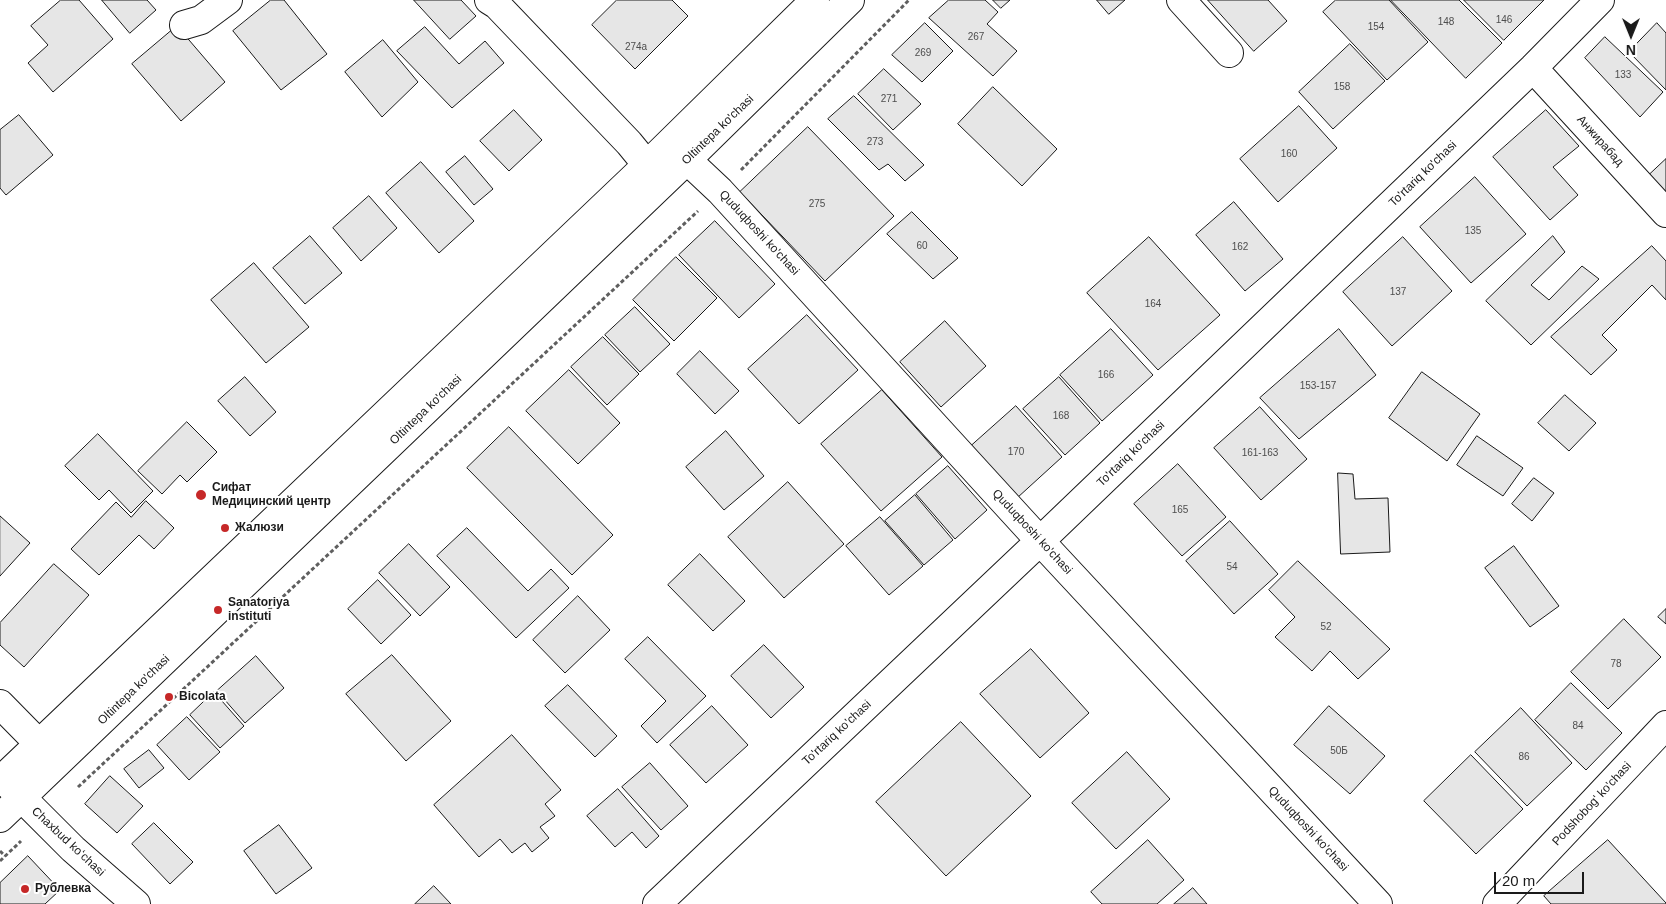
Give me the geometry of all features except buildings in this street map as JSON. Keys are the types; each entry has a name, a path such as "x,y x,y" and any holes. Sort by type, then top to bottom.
{"street":[{"path":"184,25 201,20 228,0"},
{"path":"489,0 622,136 647,165"},
{"name":"Oltintepa ko'chasi","path":"0,818 8,786 39,744 647,165 679,151 815,0"},
{"name":"Oltintepa ko'chasi","path":"8,786 58,763 679,151 850,0"},
{"path":"1181,0 1229,53"},
{"name":"To'rtariq ko'chasi","path":"657,904 1040,541 1533,68 1600,0"},
{"name":"Анжирабад","path":"1533,68 1666,213"},
{"name":"Quduqboshi ko'chasi","path":"679,151 720,191 1040,541 1378,904"},
{"path":"0,704 58,763"},
{"name":"Podshobog' ko'chasi","path":"1497,904 1666,725"},
{"name":"Chaxbud koʻchasi","path":"8,786 72,849 136,904"}],"path":[{"path":"0,861 720,191 909,0"},
{"path":"0,851 5,856"}],"place":[{"name":"Сифат Медицинский центр","path":"201,495"},
{"name":"Жалюзи","path":"225,528"},
{"name":"Sanatoriya instituti","path":"218,610"},
{"name":"Bicolata","path":"169,697"},
{"name":"Рублевка","path":"25,889"}]}
